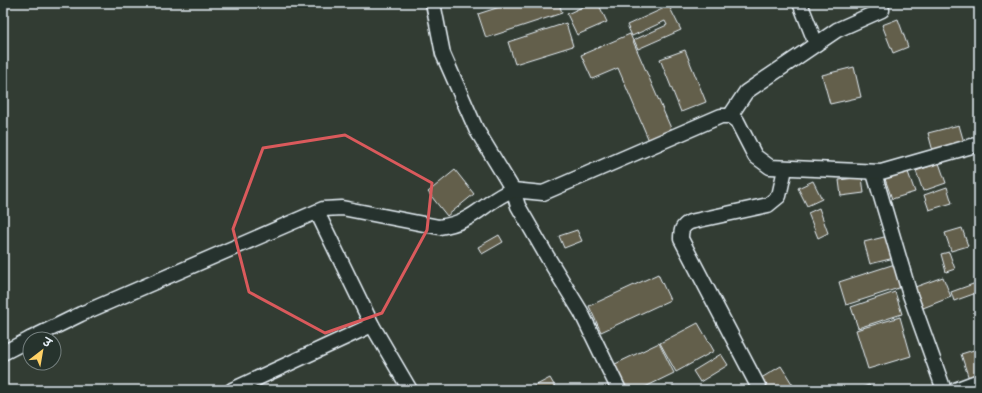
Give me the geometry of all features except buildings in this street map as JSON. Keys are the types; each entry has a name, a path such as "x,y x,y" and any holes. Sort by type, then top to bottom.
{"street":[{"path":"433,3 443,54 476,129 513,190 518,206 581,312 619,390"},
{"path":"800,3 816,44"},
{"path":"730,116 746,92 837,30 882,10"},
{"path":"46,331 80,314 317,212 330,208 342,208 439,227 464,221 502,194 513,190 543,193 713,118 721,116 730,116 737,121 755,156 762,163 770,167 785,169 874,173 979,144"},
{"path":"760,390 680,239 681,231 684,225 690,222 768,205 779,196 785,169"},
{"path":"874,173 910,295 944,390"},
{"path":"317,212 372,325 410,390"},
{"path":"232,390 372,325"},
{"path":"3,353 22,343"},
{"path":"955,390 979,381"}],"highlighted area":[{"path":"345,135 432,183 427,230 382,313 325,333 249,292 233,229 263,148"}]}
